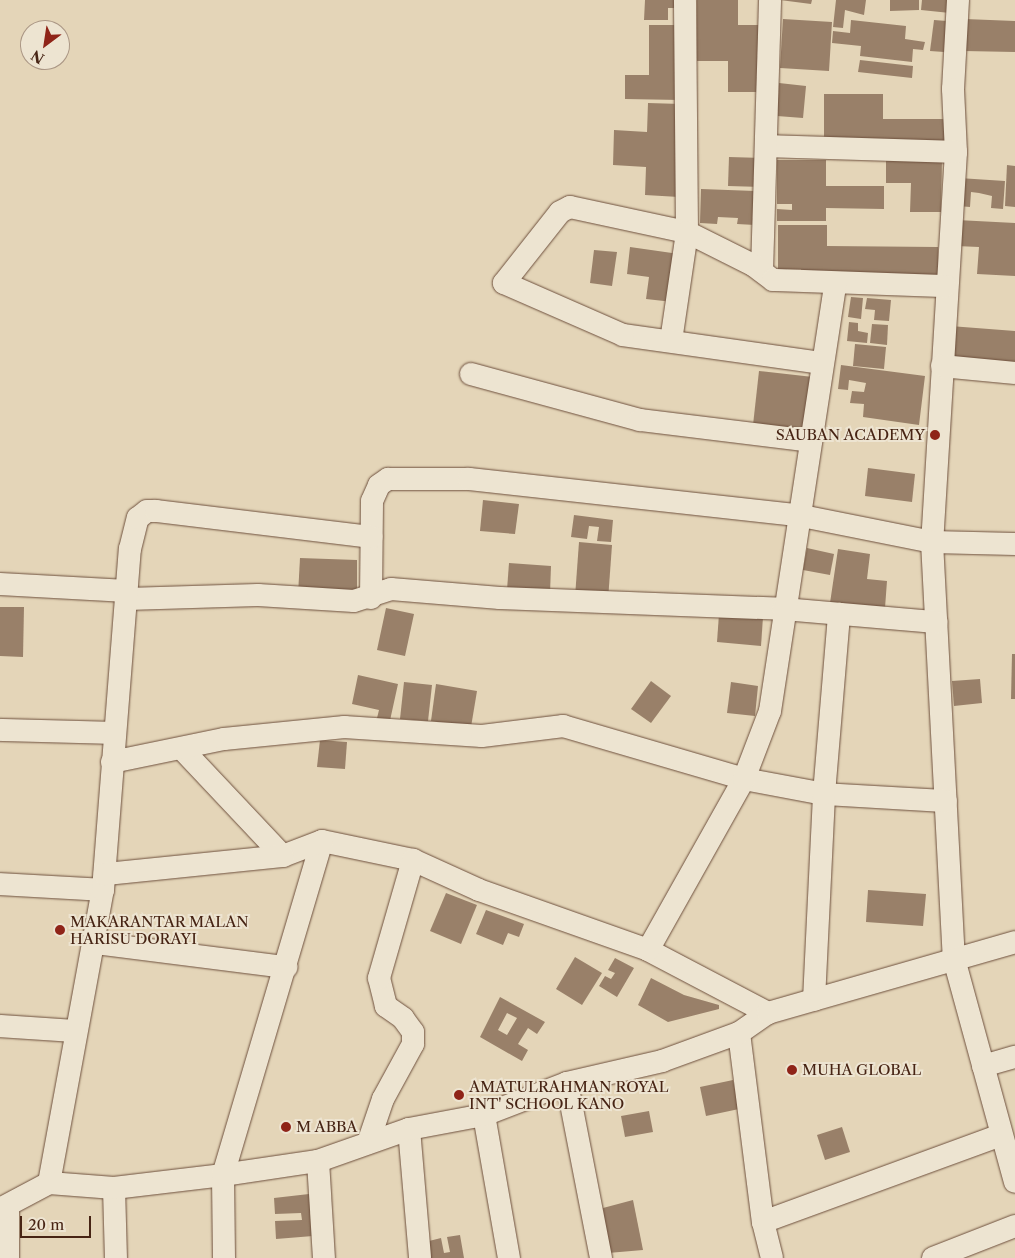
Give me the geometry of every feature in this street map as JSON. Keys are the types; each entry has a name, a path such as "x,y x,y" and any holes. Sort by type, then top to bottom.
{"street":[{"path":"670,341 687,232 685,0"},
{"path":"762,271 770,0"},
{"path":"958,0 953,89 956,152 945,286 932,542 954,960 1001,1135 1013,1169"},
{"path":"767,146 956,152"},
{"path":"822,363 623,335 504,283 565,208 687,232 762,271 773,280 836,284 945,286"},
{"path":"648,950 744,779 770,712 797,515 836,284"},
{"path":"942,366 1015,373"},
{"path":"471,374 640,420 810,442"},
{"path":"370,598 372,501 380,485 388,479 469,479 797,515 932,542 1015,544"},
{"path":"49,1183 75,1030 95,943 104,882 112,762 132,541 138,518 147,511 371,538"},
{"path":"0,584 127,595 258,595 354,601 370,598 391,589 500,598 783,609 936,622"},
{"path":"814,1000 824,794 840,614"},
{"path":"112,762 224,739 344,727 482,736 563,726 744,779 824,794 946,801"},
{"path":"0,730 115,733"},
{"path":"182,749 283,856"},
{"path":"224,1258 223,1175 322,841"},
{"path":"0,884 104,882 283,856 322,841 413,860 479,890 648,950 768,1013"},
{"path":"368,1143 383,1099 413,1044 408,1025 386,1006 379,978 413,860"},
{"path":"8,1258 4,1208 49,1183 114,1188 318,1161 409,1129 484,1115 567,1083 662,1061 739,1032 768,1013 1015,942"},
{"path":"95,943 286,967"},
{"path":"0,1026 75,1030"},
{"path":"739,1032 763,1222 772,1258"},
{"path":"983,1066 1015,1057"},
{"path":"567,1083 601,1258"},
{"path":"484,1115 509,1258"},
{"path":"409,1129 420,1258"},
{"path":"763,1222 1001,1135"},
{"path":"318,1161 324,1258"},
{"path":"114,1188 116,1258"},
{"path":"933,1258 1015,1226"}],"building":[{"path":"645,0 679,0 679,8 668,8 668,20 644,20"},
{"path":"697,0 738,0 738,25 760,25 760,92 728,92 728,61 697,61"},
{"path":"780,0 812,0 811,4"},
{"path":"836,0 866,0 864,15 845,10 843,28 833,27"},
{"path":"890,0 919,0 919,10 890,11"},
{"path":"922,0 951,0 950,13 921,10"},
{"path":"783,19 832,22 829,71 780,68"},
{"path":"965,19 1015,21 1015,52 964,51"},
{"path":"851,20 906,26 905,39 925,42 923,50 913,49 912,62 860,56 861,46 832,43 833,31 850,33"},
{"path":"934,20 947,21 944,52 930,51"},
{"path":"649,25 680,25 680,100 625,99 625,75 649,75"},
{"path":"860,60 913,66 912,78 858,72"},
{"path":"779,83 806,86 803,118 777,116"},
{"path":"824,94 883,94 883,119 948,119 948,144 824,143"},
{"path":"648,103 681,104 679,197 645,195 646,167 613,165 614,130 647,132"},
{"path":"729,157 763,158 762,187 728,186"},
{"path":"886,158 942,158 941,212 910,212 911,183 886,183"},
{"path":"777,160 826,160 826,186 884,186 884,209 826,208 826,221 777,221 777,209 792,210 792,204 777,204"},
{"path":"1007,165 1015,166 1015,207 1005,206"},
{"path":"959,178 1005,181 1003,209 991,208 992,196 971,192 970,207 958,206"},
{"path":"701,189 755,191 755,225 737,224 738,218 718,217 717,224 700,223"},
{"path":"957,220 1015,223 1015,276 977,274 979,247 956,246"},
{"path":"778,225 827,225 827,246 938,247 938,276 801,279 801,269 787,269 787,279 778,279"},
{"path":"630,247 679,254 673,302 646,299 649,277 627,274"},
{"path":"594,250 617,252 612,286 590,283"},
{"path":"851,297 863,298 861,319 848,317"},
{"path":"867,298 891,300 889,321 874,320 875,310 865,309"},
{"path":"849,322 858,323 858,331 868,333 867,343 847,341"},
{"path":"872,324 888,325 887,345 870,343"},
{"path":"950,326 1015,331 1015,367 948,362"},
{"path":"855,344 886,347 884,369 853,366"},
{"path":"841,365 925,376 919,425 863,417 864,404 850,403 852,391 864,392 866,383 849,380 848,390 838,389"},
{"path":"759,371 813,377 807,431 753,425"},
{"path":"868,468 915,474 912,502 865,496"},
{"path":"483,500 519,504 515,534 480,531"},
{"path":"574,515 613,520 611,542 597,541 599,527 589,526 587,539 571,537"},
{"path":"579,542 612,545 608,600 575,597"},
{"path":"807,548 834,554 830,575 803,570"},
{"path":"838,549 870,554 867,579 887,581 885,608 830,603"},
{"path":"300,558 357,560 357,597 298,595"},
{"path":"509,563 551,566 550,593 507,590"},
{"path":"0,607 24,607 23,657 0,656"},
{"path":"386,608 414,614 405,656 377,650"},
{"path":"719,614 763,617 761,646 717,642"},
{"path":"1012,654 1015,654 1015,699 1011,699"},
{"path":"358,675 398,684 389,725 376,722 379,710 352,704"},
{"path":"980,679 982,703 954,706 952,681"},
{"path":"651,681 671,696 651,723 631,709"},
{"path":"404,682 432,685 428,721 400,719"},
{"path":"731,682 758,686 755,716 727,713"},
{"path":"436,684 477,691 471,727 431,721"},
{"path":"320,740 347,742 345,769 317,767"},
{"path":"868,890 926,894 923,926 866,922"},
{"path":"446,893 477,905 461,944 430,931"},
{"path":"486,910 524,924 519,937 508,933 503,945 476,934"},
{"path":"575,957 602,973 582,1005 556,989"},
{"path":"615,958 634,968 617,997 599,986 605,976 611,979 615,973 608,970"},
{"path":"651,978 684,995 719,1005 719,1009 668,1022 638,1005"},
{"path":"500,997 545,1022 537,1034 528,1028 518,1044 528,1050 522,1061 480,1037","holes":["507,1013 517,1018 507,1035 498,1030"]},
{"path":"733,1080 739,1109 706,1116 700,1087"},
{"path":"649,1111 653,1132 625,1137 621,1116"},
{"path":"842,1127 850,1152 825,1160 817,1135"},
{"path":"309,1194 313,1236 276,1239 275,1221 302,1220 301,1213 275,1214 274,1198"},
{"path":"633,1200 643,1250 608,1253 603,1208"},
{"path":"460,1235 464,1258 431,1258 429,1241 441,1238 444,1253 450,1252 447,1237"}],"place":[{"name":"SAUBAN ACADEMY","path":"935,435"},
{"name":"MAKARANTAR MALAN HARISU DORAYI","path":"60,930"},
{"name":"MUHA GLOBAL","path":"792,1070"},
{"name":"AMATULRAHMAN ROYAL INT' SCHOOL KANO","path":"459,1095"},
{"name":"M ABBA","path":"286,1127"}]}
